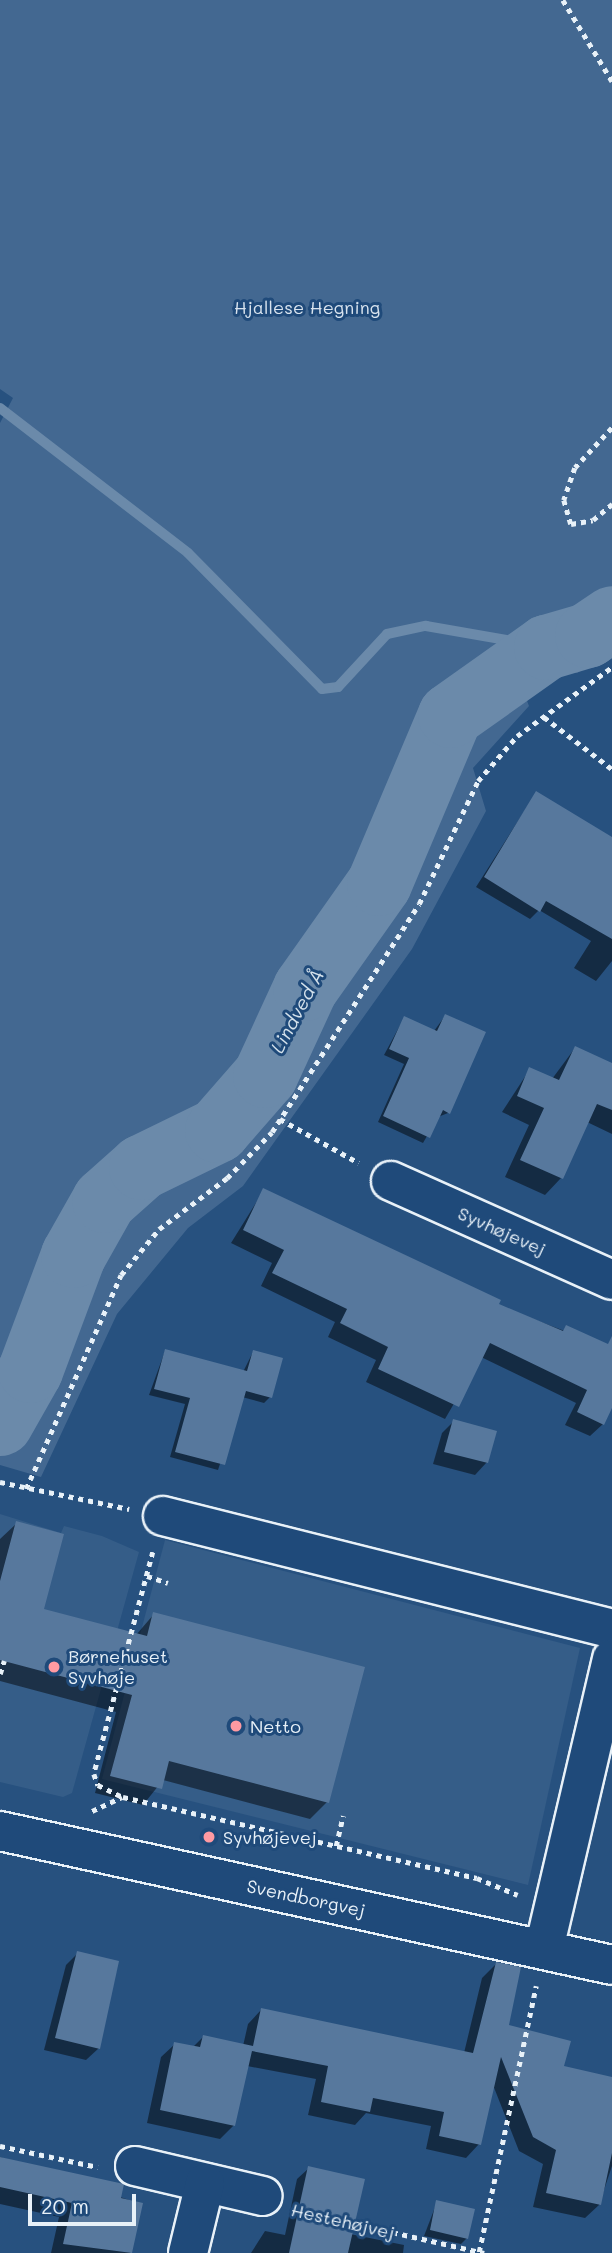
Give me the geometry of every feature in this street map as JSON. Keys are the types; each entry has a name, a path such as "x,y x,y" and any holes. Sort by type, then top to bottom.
{"street":[{"name":"Syvhøjevej","path":"391,1181 612,1280"},
{"path":"163,1516 612,1629"},
{"path":"544,1950 612,1659"},
{"name":"Svendborgvej","path":"0,1831 612,1965"},
{"path":"135,2166 263,2196"},
{"path":"188,2253 205,2183"}],"path":[{"path":"563,0 612,81"},
{"path":"612,428 575,468 564,500 571,524 593,520 612,504"},
{"path":"26,1489 121,1275 159,1228 227,1178 280,1119 419,904 478,781 517,736 612,667"},
{"path":"544,717 612,769"},
{"path":"280,1119 391,1181"},
{"path":"0,1482 163,1516 94,1773 99,1785 122,1797 477,1878 553,1909"},
{"path":"146,1576 168,1583"},
{"path":"0,1674 4,1661"},
{"path":"337,1846 343,1816"},
{"path":"482,2252 544,1950"},
{"path":"0,2146 129,2174 135,2166"},
{"name":"Hestehøjvej","path":"263,2196 275,2206 482,2252"}],"shaded area":[{"name":"Børnehuset Syvhøje","path":"0,1514 61,1533 64,1526 102,1536 139,1552 72,1793 63,1797 0,1782"},
{"path":"165,1540 580,1648 528,1885 102,1779"}],"green space":[{"name":"Hjallese Hegning","path":"0,0 612,0 612,653 577,673 537,661 518,677 529,706 473,768 486,811 412,949 243,1186 188,1228 117,1314 41,1477 0,1465 0,423 13,398 0,389"}],"building":[{"path":"536,791 612,837 612,939 546,901 540,912 484,877"},
{"path":"445,1014 486,1032 450,1114 443,1110 430,1138 383,1116 409,1058 389,1049 404,1016 437,1031"},
{"path":"575,1046 612,1063 612,1110 597,1104 563,1179 520,1160 544,1108 517,1096 529,1067 559,1080"},
{"path":"263,1188 501,1300 499,1304 563,1331 566,1325 608,1344 612,1336 612,1408 604,1425 577,1412 587,1390 490,1343 459,1407 378,1369 388,1347 340,1323 347,1309 272,1273 284,1250 243,1230"},
{"path":"165,1349 247,1371 253,1350 283,1358 272,1398 246,1391 225,1465 175,1452 190,1398 154,1389"},
{"path":"453,1419 497,1431 488,1463 444,1452"},
{"name":"Netto","path":"16,1521 64,1534 44,1609 147,1636 153,1612 365,1667 329,1803 169,1761 162,1789 110,1776 132,1695 0,1660 0,1581"},
{"path":"77,1951 119,1961 100,2049 55,2038"},
{"path":"496,1962 521,1967 509,2025 571,2041 564,2066 612,2077 612,2153 601,2205 546,2193 556,2150 533,2137 501,2057 481,2145 439,2136 444,2112 373,2098 370,2112 321,2102 328,2066 252,2051 235,2126 160,2110 174,2042 200,2047 203,2035 253,2046 261,2008 473,2053"},
{"path":"0,2157 124,2184 121,2198 143,2203 132,2253 63,2244 72,2203 0,2187"},
{"path":"308,2166 365,2179 348,2253 289,2253"},
{"path":"436,2200 475,2209 468,2239 430,2230"}],"waterway":[{"path":"0,408 188,553 322,689 338,687 387,634 426,626 546,647"},
{"name":"Lindved Å","path":"0,1423 30,1370 73,1255 104,1200 141,1167 217,1130 265,1075 305,988 379,883 450,715 546,647 587,635 612,618"}],"place":[{"name":"Børnehuset Syvhøje","path":"54,1667"},
{"name":"Netto","path":"236,1726"},
{"name":"Syvhøjevej","path":"209,1837"}]}
